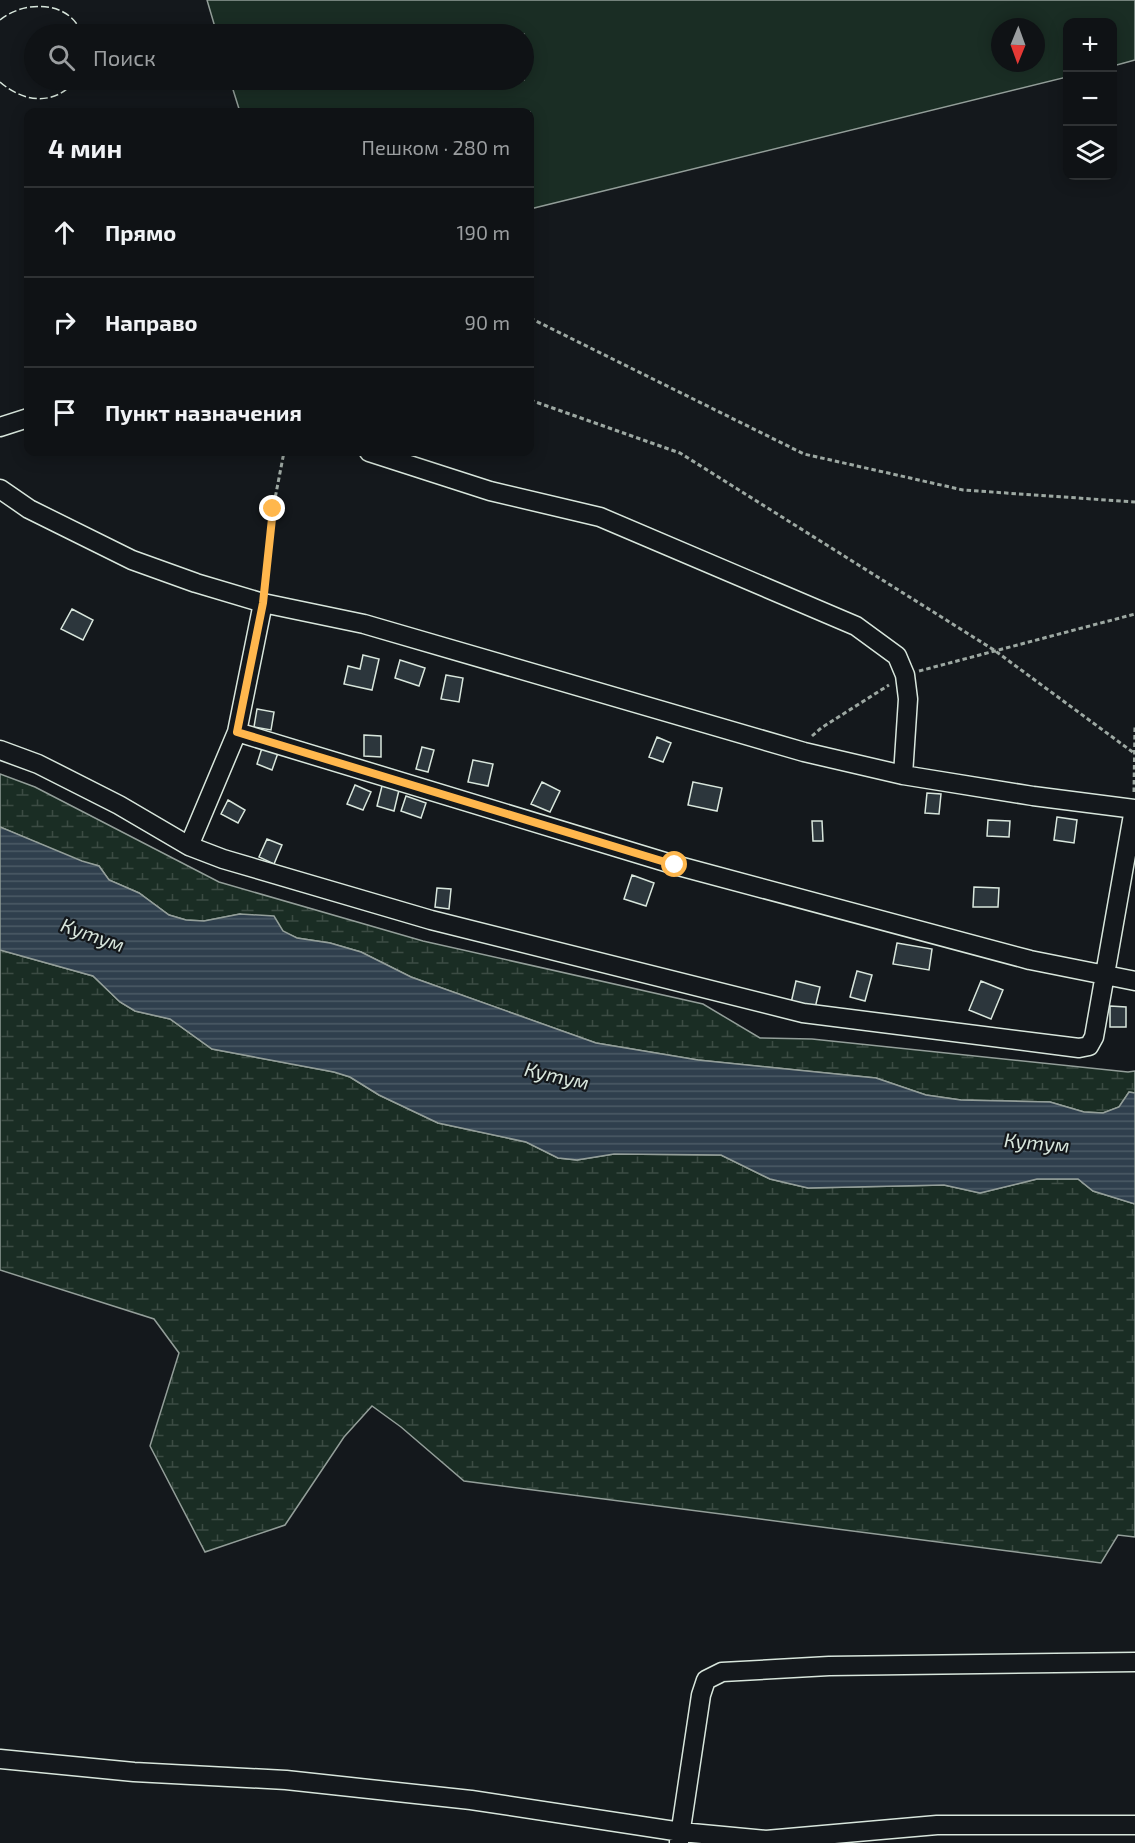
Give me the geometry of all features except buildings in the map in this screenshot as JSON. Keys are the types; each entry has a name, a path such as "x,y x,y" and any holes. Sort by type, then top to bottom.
{"street":[{"path":"0,427 24,419"},
{"path":"381,456 490,492 600,517 856,626 897,656 905,675 908,699 903,775"},
{"path":"0,489 29,508 132,560 196,583 263,603 364,624 804,752 903,775 1033,796 1135,809 1094,1037 1089,1046 1079,1047 803,1013 431,920 223,859 189,846 119,805 38,764 0,750"},
{"path":"189,846 237,732 263,603"},
{"path":"237,732 675,865 1030,960 1135,981"},
{"path":"680,1838 702,1695 706,1680 722,1672 829,1666 1135,1662"},
{"path":"0,1759 134,1772 286,1780 471,1800 680,1838 766,1840 938,1825 1135,1825"}],"path":[{"path":"534,320 804,454 963,490 1135,502"},
{"path":"534,401 680,453 994,650 1134,753"},
{"path":"263,603 273,509 283,456"},
{"path":"804,752 809,739 821,728 905,675 1135,614"},
{"path":"1135,726 1135,809"}],"green space":[{"path":"207,0 1135,0 1135,60 1117,65 1117,18 1063,18 1063,78 534,208 534,108 239,108 233,90 534,90 534,24 214,24"},
{"path":"0,774 35,787 219,882 423,941 703,1004 760,1038 812,1039 1135,1071 1135,1093 1129,1092 1119,1107 1103,1113 1084,1112 1050,1102 961,1100 926,1095 876,1078 698,1060 596,1043 411,977 361,952 330,943 297,938 240,914 204,921 186,920 169,915 139,893 109,880 99,866 82,862 0,827"},
{"path":"0,950 93,976 120,1002 135,1011 170,1019 212,1049 350,1077 379,1095 438,1123 526,1142 558,1158 577,1160 614,1154 721,1155 770,1179 808,1188 944,1185 980,1193 1037,1179 1078,1179 1093,1191 1135,1204 1135,1537 1118,1535 1101,1563 464,1481 401,1427 372,1406 344,1437 285,1525 205,1552 150,1446 179,1353 154,1319 0,1270"}],"water":[{"name":"Кутум","path":"0,827 99,866 109,880 139,893 169,915 186,920 204,921 240,914 274,916 283,931 297,938 330,943 361,952 411,977 596,1043 698,1060 876,1078 926,1095 961,1100 1050,1102 1084,1112 1103,1113 1119,1107 1129,1092 1135,1093 1135,1204 1093,1191 1078,1179 1037,1179 980,1193 944,1185 808,1188 770,1179 721,1155 614,1154 577,1160 558,1158 526,1142 438,1123 379,1095 350,1077 212,1049 170,1019 135,1011 120,1002 93,976 0,950"}],"fence":[{"path":"0,20 21,9 46,7 57,9 68,15 77,24"},
{"path":"0,82 19,94 39,99 49,98 65,90"}],"route":[{"path":"273,509 263,603 237,732 675,865"}]}
